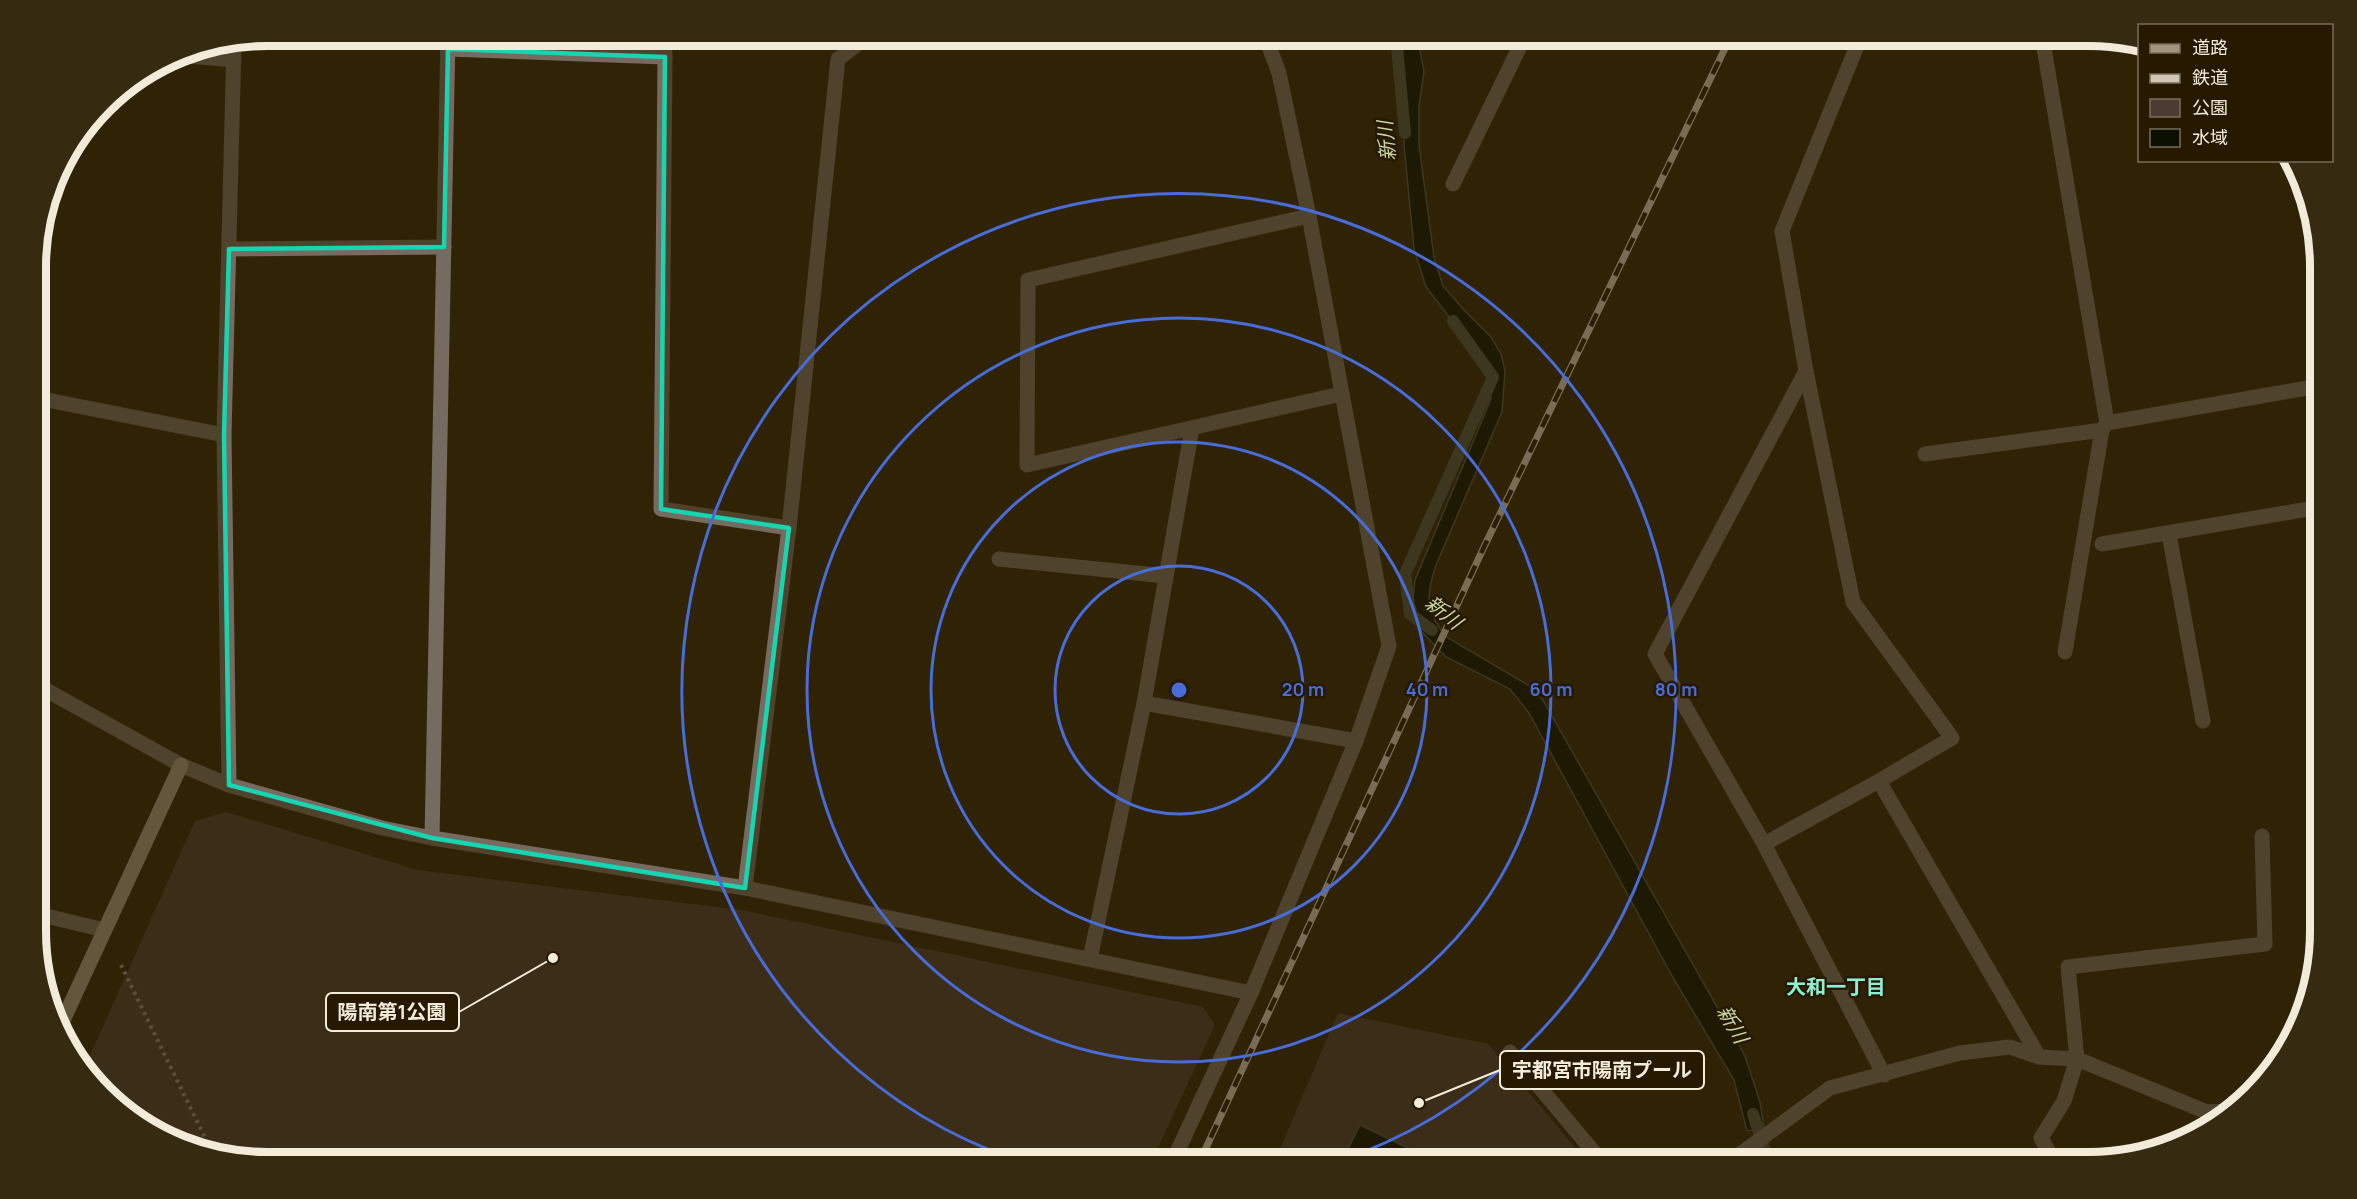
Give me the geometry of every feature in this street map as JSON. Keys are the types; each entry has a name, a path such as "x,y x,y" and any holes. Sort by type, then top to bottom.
{"street":[{"path":"432,838 448,46"},
{"path":"494,46 665,57"},
{"path":"664,46 661,509 789,528"},
{"path":"745,888 789,528 838,59 854,46"},
{"path":"1177,1152 1251,993 1356,741 1389,646 1309,216 1279,73 1269,46"},
{"path":"1452,184 1520,46"},
{"path":"1764,844 1952,738 1853,602 1806,371 1782,231 1857,46"},
{"path":"2044,46 2104,426 2065,652"},
{"path":"229,785 224,435 234,49"},
{"path":"200,57 234,60"},
{"path":"1309,216 1028,280 1027,465 1341,394"},
{"path":"229,249 444,247"},
{"path":"1806,371 1655,654 1764,844 1884,1075"},
{"path":"1925,454 2104,426 2310,388"},
{"path":"46,400 224,435"},
{"path":"1090,959 1144,703 1192,428"},
{"path":"2102,544 2310,509"},
{"path":"2169,534 2203,722"},
{"path":"999,560 1166,576"},
{"path":"46,689 181,765 229,785 382,828 745,888 1251,993"},
{"path":"1144,703 1356,741"},
{"path":"64,1018 181,765"},
{"path":"1879,781 2039,1057"},
{"path":"2049,1152 2041,1138 2064,1101 2077,1059 2068,967 2265,944 2262,836"},
{"path":"46,916 104,930"},
{"path":"1747,1152 1830,1088 1960,1053 2010,1047 2039,1057 2077,1059 2207,1112 2216,1112"},
{"path":"1510,1052 1594,1152"}],"path":[{"path":"104,930 208,1144"}],"highlighted area":[{"path":"448,49 665,57 661,509 789,528 745,888 432,838 229,785 224,435 229,249 444,247"}],"green space":[{"path":"226,812 418,870 741,910 1203,1007 1215,1025 1156,1152 239,1151 197,1141 157,1123 111,1088 88,1060 195,821"},
{"path":"1338,1013 1488,1044 1579,1152 1279,1152"}],"water":[{"path":"1401,46 1419,46 1424,71 1419,106 1419,145 1434,257 1443,286 1491,337 1501,354 1505,371 1502,412 1436,565 1429,595 1431,612 1448,638 1533,688 1544,702 1745,1056 1760,1102 1764,1128 1747,1131 1734,1080 1672,976 1529,713 1510,689 1446,657 1422,632 1413,599 1415,580 1491,399 1485,363 1426,287 1414,249 1404,145 1404,81"},
{"path":"1360,1125 1416,1152 1346,1152"}],"waterway":[{"name":"新川","path":"1397,46 1405,133"},
{"name":"新川","path":"1432,630 1410,614 1405,574 1493,377 1453,321"},
{"name":"新川","path":"1753,1114 1765,1152"}],"railway":[{"path":"1204,1152 1483,549 1726,46"}],"place":[{"name":"陽南第1公園","path":"553,958"},
{"name":"宇都宮市陽南プール","path":"1419,1103"}],"district":[{"name":"大和一丁目","path":"1836,986"}]}
